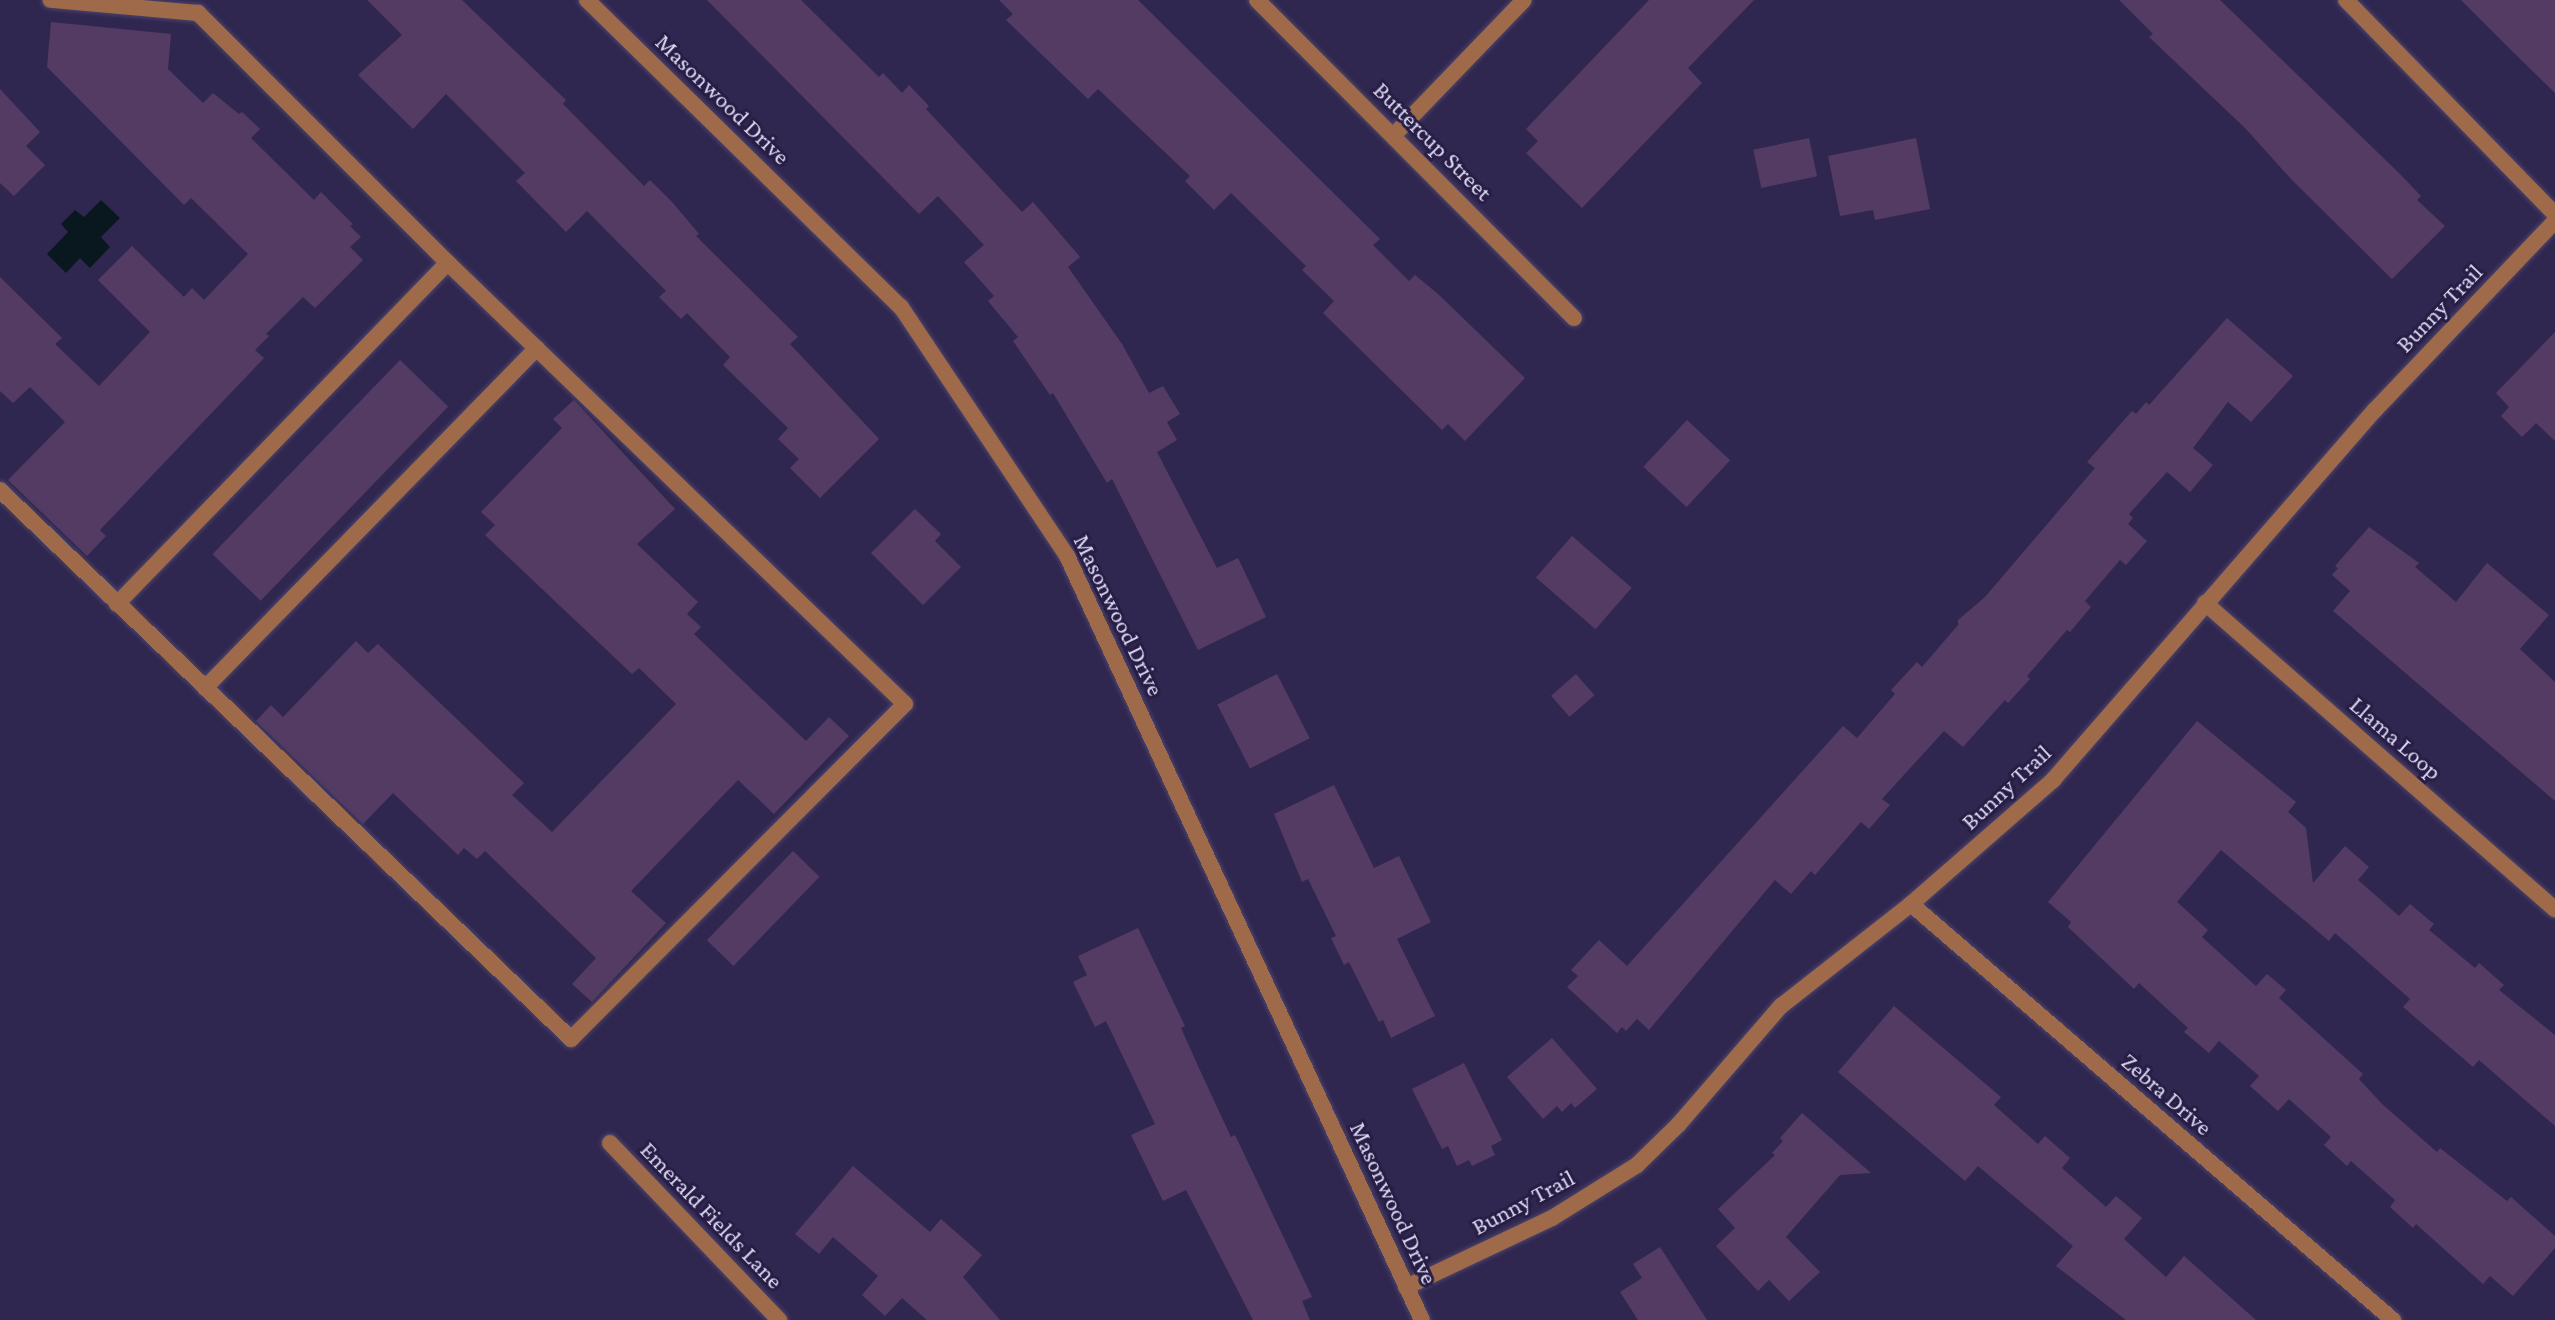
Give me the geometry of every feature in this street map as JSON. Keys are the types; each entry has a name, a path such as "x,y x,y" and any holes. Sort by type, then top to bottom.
{"street":[{"path":"0,490 571,1039 905,704 448,263 198,13 51,0"},
{"name":"Masonwood Drive","path":"587,0 901,307 1067,556 1422,1320"},
{"name":"Buttercup Street","path":"1257,0 1574,318"},
{"path":"1394,135 1524,0"},
{"path":"2346,0 2555,214"},
{"name":"Bunny Trail","path":"1406,1287 1552,1218 1637,1165 1679,1124 1781,1006 1911,904 2053,780 2375,410 2555,221"},
{"path":"117,604 448,263"},
{"path":"205,688 537,348"},
{"name":"Llama Loop","path":"2205,603 2555,909"},
{"name":"Zebra Drive","path":"1911,904 2393,1320"},
{"name":"Emerald Fields Lane","path":"610,1143 779,1320"}],"shaded area":[{"path":"101,200 120,218 101,237 110,247 90,268 80,258 66,273 47,254 68,232 61,224 75,210 84,217"}],"building":[{"path":"367,0 462,0 566,100 563,104 644,186 650,180 673,203 699,234 696,236 798,337 790,344 879,439 820,498 790,468 799,459 778,439 788,428 723,365 730,357 687,313 681,319 659,297 666,291 587,211 566,232 516,181 525,173 446,94 413,129 358,75 402,35"},
{"path":"707,0 801,0 879,77 883,73 902,93 909,85 929,106 926,109 1022,212 1033,202 1080,257 1068,267 1122,344 1149,393 1163,386 1180,414 1167,422 1177,440 1157,452 1217,568 1238,558 1266,617 1198,650 1112,479 1107,483 1053,393 1050,395 1013,341 1018,337 988,301 994,296 964,262 984,245 938,196 919,214"},
{"path":"999,0 1138,0 1380,239 1373,245 1409,281 1415,275 1438,294 1525,378 1465,441 1448,424 1442,430 1323,313 1334,301 1302,270 1306,266 1231,193 1214,210 1185,181 1190,176 1098,89 1088,99 1006,20 1013,14"},
{"path":"1649,0 1754,0 1688,68 1702,83 1582,208 1526,153 1538,141 1526,129"},
{"path":"2119,0 2220,0 2400,174 2421,196 2417,200 2445,226 2392,279 2291,179 2246,129 2149,37 2153,34"},
{"path":"2461,0 2555,0 2555,93 2513,52"},
{"path":"51,22 171,34 168,69 203,103 213,93 239,114 242,112 260,129 251,138 314,200 321,192 353,224 350,226 361,237 350,247 363,260 315,308 303,297 266,334 269,336 255,350 264,358 100,530 106,536 87,556 8,480 65,422 30,387 13,403 0,391 0,277 62,338 55,344 99,386 150,332 98,280 132,246 184,297 192,288 204,300 248,254 191,198 184,205 47,67"},
{"path":"0,89 40,132 26,146 45,165 14,196 0,183"},
{"path":"1809,138 1817,176 1761,188 1753,150"},
{"path":"1916,138 1930,209 1875,220 1873,210 1840,216 1828,156"},
{"path":"2227,318 2293,376 2251,422 2228,402 2193,448 2213,465 2190,492 2167,472 2129,514 2133,518 2128,524 2147,541 2126,565 2120,560 2085,601 2091,607 2027,676 2030,679 2008,703 2005,700 1963,747 1944,731 1882,799 1890,805 1869,829 1861,822 1815,875 1811,871 1791,894 1775,880 1649,1030 1637,1019 1626,1031 1622,1027 1617,1033 1567,987 1578,976 1571,970 1599,940 1627,966 1843,726 1857,738 1895,694 1891,690 1917,662 1922,667 1958,625 1958,620 1985,597 2095,468 2087,462 2132,411 2136,414 2146,402 2149,405"},
{"path":"2555,332 2555,441 2536,423 2522,437 2501,416 2509,407 2496,393"},
{"path":"400,360 448,407 261,601 212,554"},
{"path":"574,400 675,509 637,544 698,602 687,614 701,627 694,634 806,741 829,717 849,736 774,814 738,780 631,891 666,923 592,1002 572,984 596,958 485,851 477,859 464,848 458,855 393,793 363,824 256,721 271,705 283,717 356,641 368,653 378,644 524,783 512,795 552,832 676,704 639,668 632,674 485,535 495,525 481,512 562,428 553,419"},
{"path":"1687,420 1730,460 1687,507 1643,467"},
{"path":"915,509 941,534 935,541 961,567 923,605 871,553"},
{"path":"2369,527 2419,563 2415,567 2456,602 2487,563 2549,615 2520,649 2555,682 2555,801 2333,611 2350,591 2332,575 2338,568 2335,566"},
{"path":"1572,536 1632,588 1596,629 1536,578"},
{"path":"1277,674 1310,738 1250,769 1217,704"},
{"path":"1576,674 1594,695 1569,717 1551,696"},
{"path":"2197,721 2296,802 2288,812 2306,828 2313,883 2345,846 2369,867 2358,880 2399,916 2410,904 2434,924 2429,930 2475,968 2479,963 2504,985 2499,990 2555,1035 2555,1126 2479,1060 2473,1067 2403,1007 2410,999 2335,933 2329,941 2221,850 2177,902 2208,930 2202,937 2256,986 2267,974 2286,990 2279,998 2363,1074 2359,1079 2382,1104 2437,1152 2440,1148 2507,1201 2511,1197 2555,1236 2555,1248 2513,1296 2490,1276 2483,1284 2416,1224 2413,1228 2390,1207 2395,1200 2351,1161 2347,1166 2324,1145 2331,1137 2289,1099 2278,1111 2250,1086 2259,1076 2219,1041 2209,1053 2184,1032 2188,1028 2139,983 2134,989 2068,927 2071,922 2048,902"},
{"path":"1334,785 1374,868 1399,856 1431,922 1397,939 1435,1016 1391,1038 1383,1020 1379,1022 1349,962 1344,965 1331,938 1336,936 1308,879 1302,882 1274,814"},
{"path":"793,851 820,877 733,966 707,940"},
{"path":"1138,928 1185,1026 1181,1028 1231,1137 1235,1135 1312,1297 1302,1301 1310,1320 1253,1320 1186,1190 1163,1201 1131,1135 1155,1124 1106,1021 1095,1027 1073,982 1087,975 1078,956"},
{"path":"1894,1006 2001,1097 1994,1105 2038,1144 2045,1136 2070,1158 2062,1168 2106,1207 2116,1196 2142,1218 2124,1239 2166,1277 2184,1256 2256,1320 2126,1320 2056,1266 2073,1246 1978,1166 1965,1181 1838,1072"},
{"path":"1552,1038 1597,1089 1575,1108 1571,1103 1562,1112 1557,1106 1543,1119 1507,1077"},
{"path":"1464,1063 1502,1140 1491,1146 1495,1155 1472,1166 1469,1160 1457,1166 1448,1146 1442,1149 1412,1089"},
{"path":"1802,1113 1871,1173 1840,1175 1786,1237 1820,1272 1789,1301 1769,1280 1758,1291 1716,1246 1735,1228 1718,1209 1775,1155 1772,1153 1783,1141 1780,1138"},
{"path":"853,1166 930,1232 941,1219 982,1255 963,1277 1000,1320 927,1320 902,1298 885,1316 862,1295 878,1276 833,1237 819,1254 795,1234"},
{"path":"1660,1247 1707,1320 1638,1320 1620,1292 1642,1278 1633,1264"}]}
